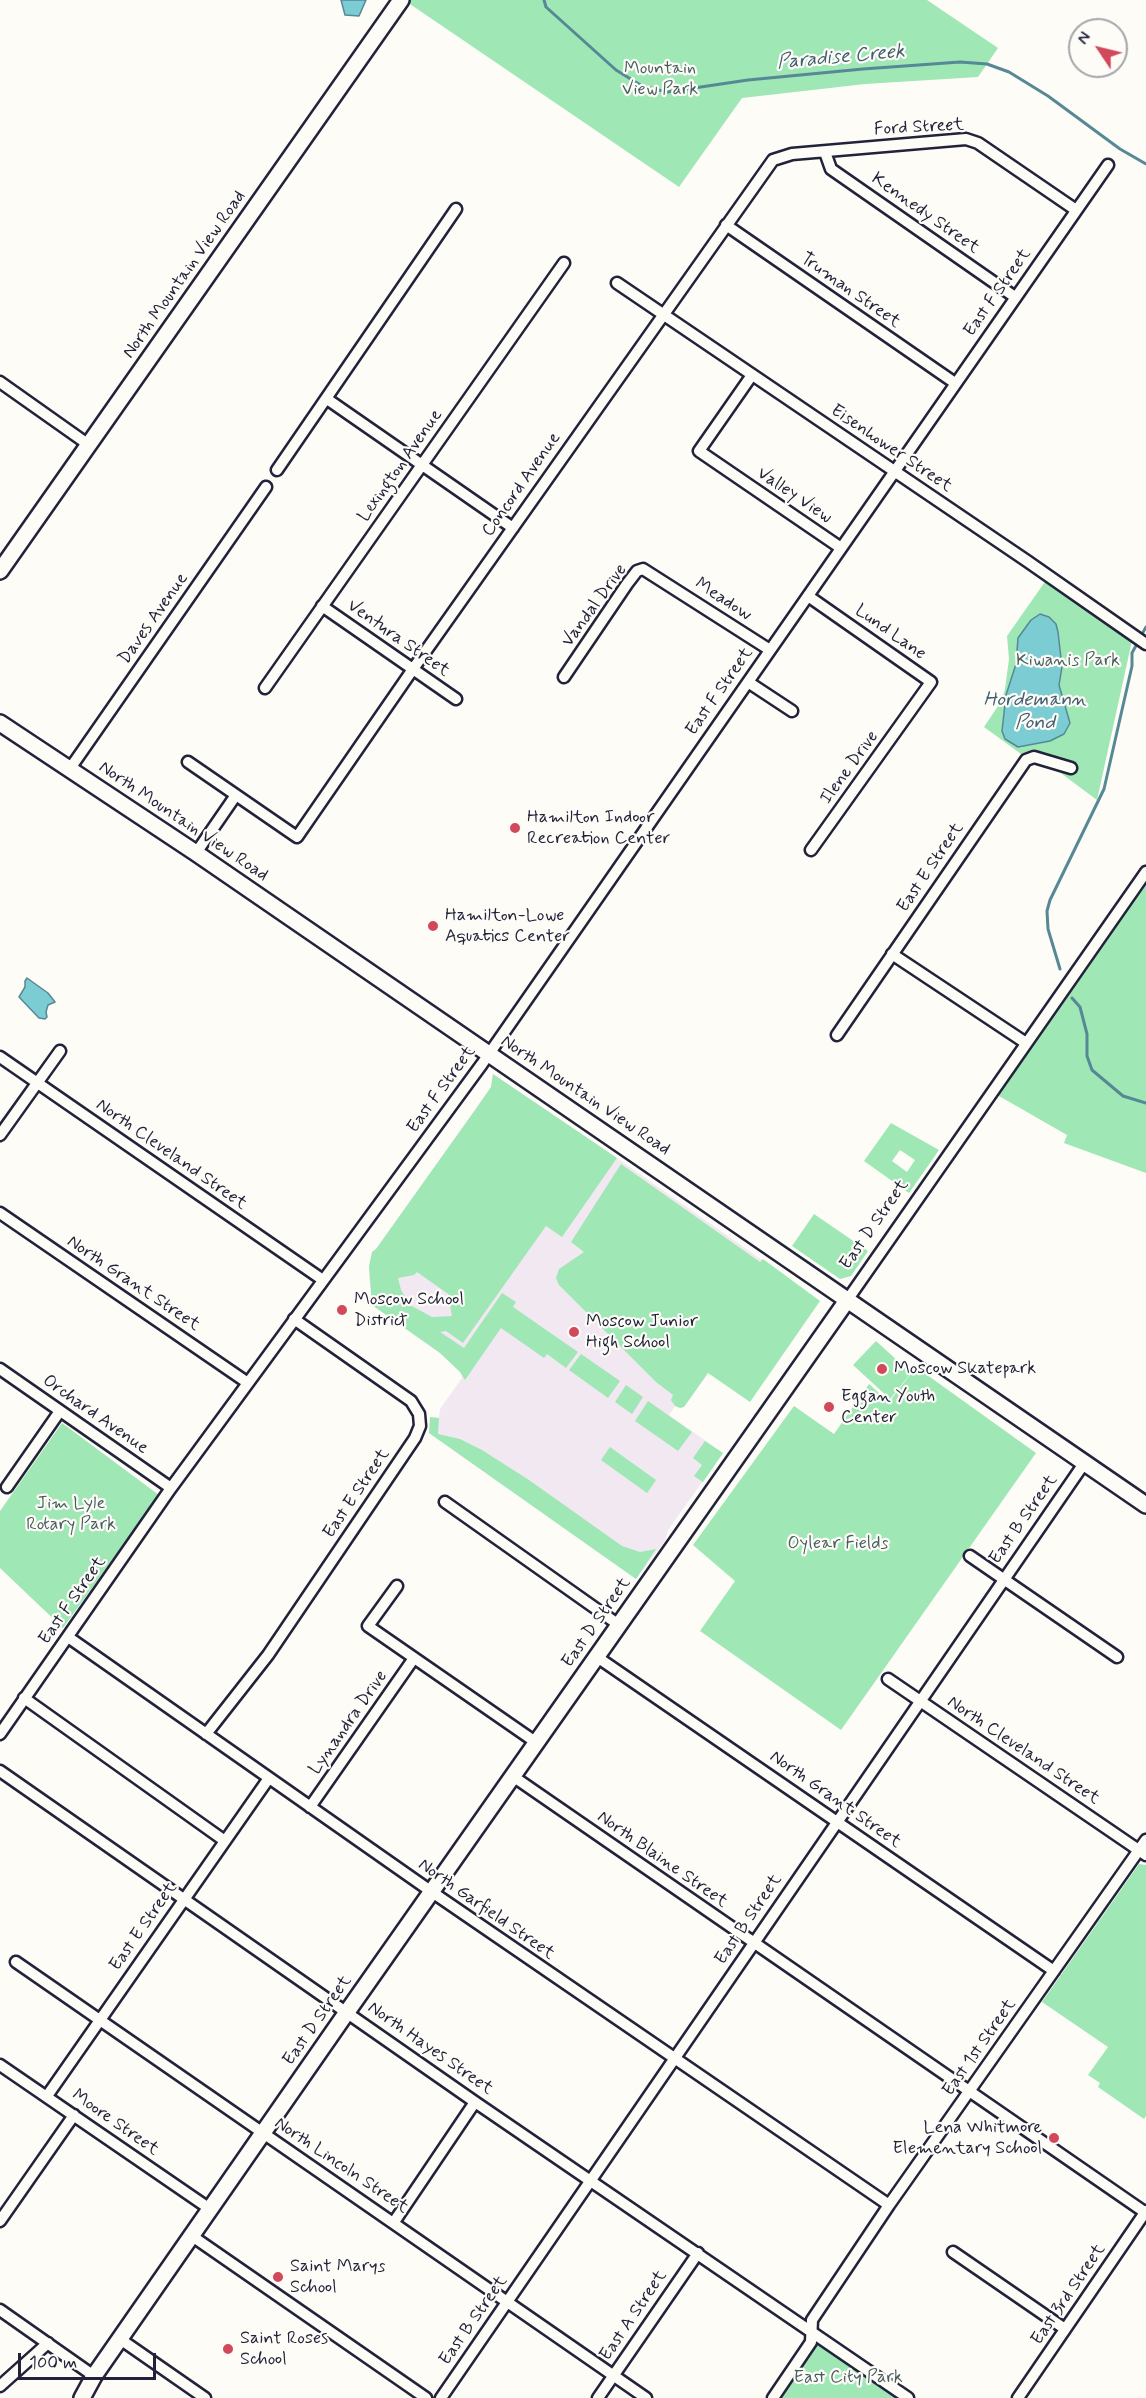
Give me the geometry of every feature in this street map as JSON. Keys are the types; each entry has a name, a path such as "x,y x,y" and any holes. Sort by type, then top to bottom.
{"street":[{"name":"North Mountain View Road","path":"1,567 401,0"},
{"name":"Ford Street","path":"779,157 966,139 978,143 1076,210"},
{"name":"Kennedy Street","path":"825,152 831,169 1014,297"},
{"name":"Concord Avenue","path":"236,795 297,837 766,166 779,157"},
{"name":"East F Street","path":"0,1734 171,1488 489,1053 1108,165"},
{"path":"278,470 456,209"},
{"name":"Truman Street","path":"726,225 955,383"},
{"name":"Lexington Avenue","path":"265,688 564,263"},
{"name":"Eisenhower Street","path":"617,283 1146,644"},
{"name":"Valley View","path":"752,375 699,451 841,548"},
{"path":"0,382 89,445"},
{"path":"327,399 513,528"},
{"name":"Daves Avenue","path":"69,770 266,487"},
{"name":"Vandal Drive","path":"564,677 637,571 643,569 659,577"},
{"name":"Meadow","path":"659,577 770,650"},
{"name":"Lund Lane","path":"808,596 931,682 916,704"},
{"name":"Ventura Street","path":"322,606 456,699"},
{"path":"748,682 792,711"},
{"name":"Ilene Drive","path":"811,850 916,704"},
{"name":"North Mountain View Road","path":"0,723 489,1053 1146,1505"},
{"name":"East E Street","path":"837,1035 1026,760 1034,757 1071,768"},
{"path":"188,762 236,795 195,853"},
{"name":"East D Street","path":"82,2398 94,2376 347,2012 514,1777 1146,872"},
{"path":"892,954 1026,1043"},
{"path":"0,1135 60,1051"},
{"name":"North Cleveland Street","path":"0,1057 323,1280"},
{"name":"North Grant Street","path":"0,1213 248,1383"},
{"name":"East E Street","path":"206,1734 268,1655 415,1438 420,1426 419,1414 411,1401 294,1319"},
{"name":"Orchard Avenue","path":"0,1370 171,1488"},
{"path":"8,1487 60,1411"},
{"name":"East B Street","path":"441,2398 1085,1462"},
{"path":"445,1502 619,1625"},
{"path":"970,1556 1117,1657"},
{"path":"397,1586 368,1626 537,1743"},
{"name":"North Garfield Street","path":"68,1637 432,1892 889,2205"},
{"name":"North Grant Street","path":"597,1657 1054,1971"},
{"name":"Lynandra Drive","path":"310,1807 414,1658"},
{"name":"North Cleveland Street","path":"888,1679 1142,1852"},
{"path":"24,1698 225,1841"},
{"name":"North Hayes Street","path":"0,1771 476,2102 909,2398"},
{"name":"North Blaine Street","path":"514,1777 753,1944 1146,2212"},
{"name":"East E Street","path":"47,2096 268,1778"},
{"name":"East 1st Street","path":"773,2398 811,2342 812,2320 889,2205 1054,1971 1142,1852 1146,1840"},
{"name":"North Lincoln Street","path":"16,1962 646,2398"},
{"name":"Moore Street","path":"0,2065 210,2209"},
{"path":"394,2222 476,2102"},
{"path":"0,2220 74,2115"},
{"name":"East 3rd Street","path":"1018,2398 1146,2212"},
{"path":"192,2236 426,2398"},
{"path":"953,2252 1065,2330"},
{"name":"East A Street","path":"598,2398 698,2253"},
{"path":"0,2310 94,2376"},
{"path":"120,2339 205,2398"},
{"path":"0,2386 48,2343"}],"shaded area":[{"name":"Moscow Junior High School","path":"493,1074 779,1272 684,1407 675,1406 669,1415 723,1453 668,1530 665,1541 636,1579 429,1433 430,1417 439,1418 440,1409 462,1378 461,1372 440,1353 372,1305 369,1275 372,1252 491,1087"}],"green space":[{"name":"Mountain View Park","path":"404,0 927,0 998,48 978,77 865,84 742,98 679,187"},
{"name":"Kiwanis Park","path":"1049,576 1133,636 1097,800 1042,759 1028,759 984,727 1002,700 1005,689 1009,659 1007,636"},
{"path":"1146,872 1146,1173 1064,1143 1067,1135 992,1092"},
{"path":"493,1074 617,1158 562,1237 546,1226 463,1343 446,1331 440,1332 464,1348 502,1293 516,1302 513,1307 578,1352 566,1368 547,1354 544,1358 501,1328 465,1380 440,1353 372,1305 369,1266 372,1252 491,1087","holes":["417,1272 451,1296 449,1300 452,1316 432,1317 410,1305 401,1290 398,1278 414,1275"]},
{"path":"891,1123 939,1150 909,1193 864,1161","holes":["900,1150 915,1160 907,1172 892,1161"]},
{"path":"621,1164 760,1262 763,1259 820,1301 750,1402 708,1373 684,1407 675,1406 671,1400 673,1395 656,1382 559,1285 556,1278 559,1269 584,1252 571,1242"},
{"path":"814,1214 868,1251 851,1276 840,1279 792,1246"},
{"name":"Moscow Skatepark","path":"876,1341 911,1373 890,1399 853,1365"},
{"path":"581,1354 620,1381 608,1398 569,1370"},
{"name":"Oylear Fields","path":"916,1367 1036,1453 841,1730 700,1631 735,1581 693,1545 794,1406 834,1434 869,1384 889,1402"},
{"path":"626,1385 643,1397 632,1414 615,1402"},
{"path":"648,1401 692,1432 678,1451 635,1421"},
{"path":"430,1417 439,1418 438,1434 460,1439 482,1450 529,1480 622,1546 640,1552 656,1549 636,1579 429,1433"},
{"name":"Jim Lyle Rotary Park","path":"62,1423 159,1495 63,1628 0,1568 0,1511"},
{"path":"705,1441 723,1453 703,1482 694,1476 702,1465 693,1458"},
{"path":"610,1447 656,1480 647,1493 601,1460"},
{"path":"1139,1864 1146,1865 1146,2116 1144,2119 1098,2087 1100,2083 1088,2075 1108,2047 1042,2002"},
{"name":"East City Park","path":"812,2331 908,2398 773,2398"}],"water":[{"path":"341,0 366,0 359,16 345,15"},
{"name":"Hordemann Pond","path":"1040,614 1049,617 1056,624 1062,667 1059,685 1070,723 1064,734 1050,741 1018,747 1005,739 1002,731 1006,695 1016,664 1018,638 1031,620"},
{"path":"27,978 48,993 55,1002 48,1005 45,1019 39,1018 19,997"}],"waterway":[{"name":"Paradise Creek","path":"544,0 546,7 616,70 642,86 667,92 748,80 863,69 960,62 987,64 1009,72 1048,96 1120,149 1146,164"},
{"name":"Paradise Creek","path":"1141,636 1146,627"},
{"name":"Paradise Creek","path":"1060,969 1048,929 1047,911 1050,900 1104,789 1132,666 1132,653 1138,642"},
{"name":"Paradise Creek","path":"1072,998 1080,1007 1087,1034 1087,1056 1092,1070 1123,1096 1146,1103"}],"place":[{"name":"Hamilton Indoor Recreation Center","path":"515,828"},
{"name":"Hamilton-Lowe Aquatics Center","path":"433,926"},
{"name":"Moscow School District","path":"342,1310"},
{"name":"Moscow Junior High School","path":"574,1332"},
{"name":"Moscow Skatepark","path":"882,1369"},
{"name":"Eggan Youth Center","path":"829,1407"},
{"name":"Lena Whitmore Elementary School","path":"1054,2138"},
{"name":"Saint Marys School","path":"278,2277"},
{"name":"Saint Roses School","path":"228,2349"}]}
